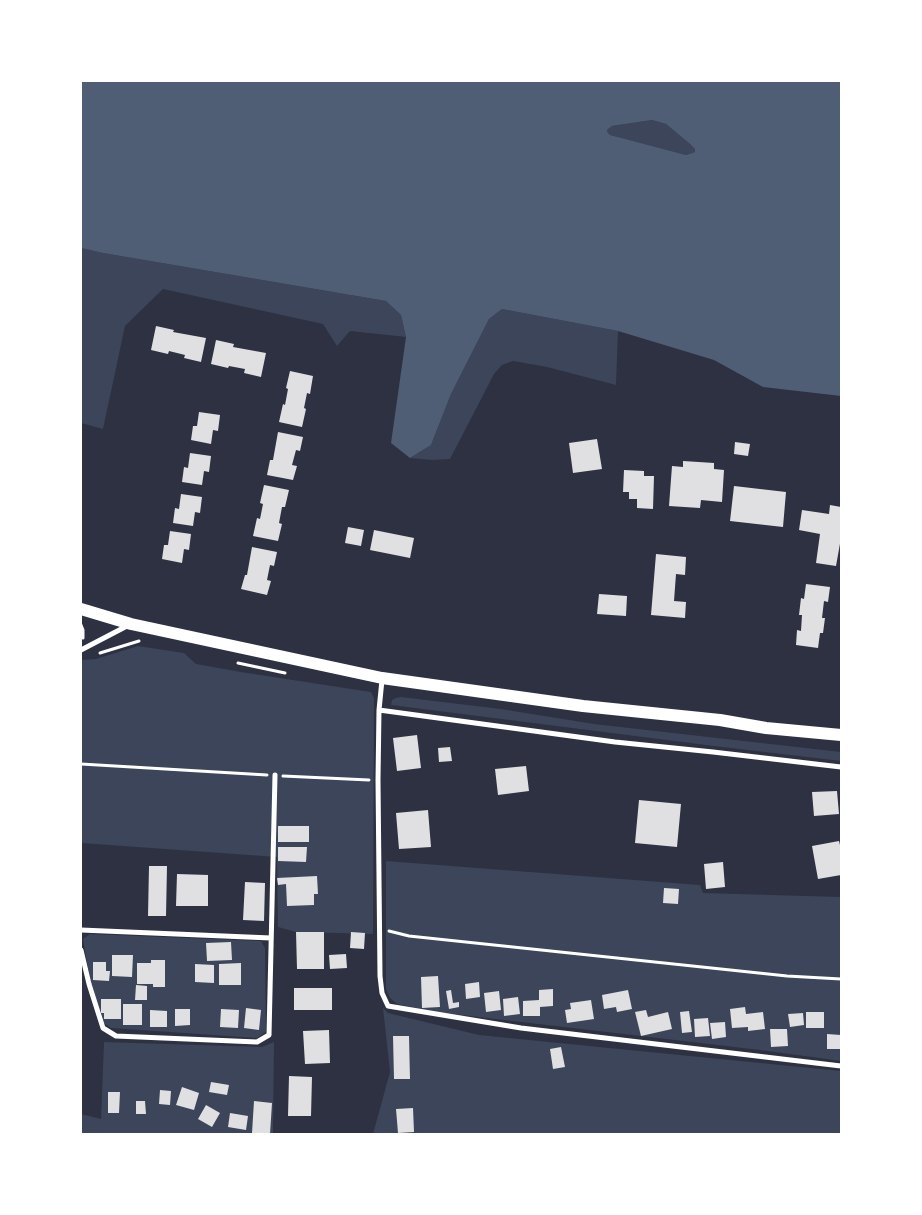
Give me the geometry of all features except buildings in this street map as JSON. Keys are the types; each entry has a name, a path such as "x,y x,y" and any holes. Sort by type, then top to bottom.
{"main road":[{"path":"81,609 131,624 382,678 583,706 841,735"}],"street":[{"path":"81,650 131,624"},
{"path":"382,678 378,780 379,928 380,976 382,993 388,1006 521,1028 841,1066"},
{"path":"380,710 615,742 841,767"},
{"path":"81,950 89,984 103,1028 116,1036 257,1042 269,1035 275,776"},
{"path":"81,930 271,938"}],"path":[{"path":"81,764 275,776 378,780"},
{"path":"379,928 409,936 787,976 841,979"}],"shaded area":[{"path":"81,81 841,81 841,396 763,387 714,360 618,331 502,309 489,319 451,394 431,445 410,458 391,443 406,337 401,315 386,301 81,248","holes":["652,120 666,124 690,144 695,149 695,152 686,155 610,135 607,130 612,126"]},
{"path":"652,120 666,124 690,144 695,149 695,152 686,155 610,135 607,130 612,126"},
{"path":"81,248 386,301 401,315 406,337 350,331 337,346 323,324 163,289 125,326 103,429 81,423"},
{"path":"502,309 618,331 616,385 547,367 513,361 502,365 494,374 450,459 410,458 431,445 451,394 489,319"},
{"path":"138,646 184,653 196,664 371,692 374,698 373,934 296,932 278,927 277,857 81,843 81,660 96,659"},
{"path":"401,697 501,709 594,724 841,752 841,761 391,705 392,700"},
{"path":"386,861 700,885 703,893 841,897 841,1061 436,1012 397,1004 390,998 386,989"},
{"path":"90,934 261,941 265,948 266,1032 257,1038 111,1028 102,1020 90,980 83,939"},
{"path":"383,1008 388,1013 479,1035 841,1071 841,1134 373,1134 390,1072"},
{"path":"104,1042 262,1047 274,1042 273,1134 81,1134 81,1114 101,1119"}]}
